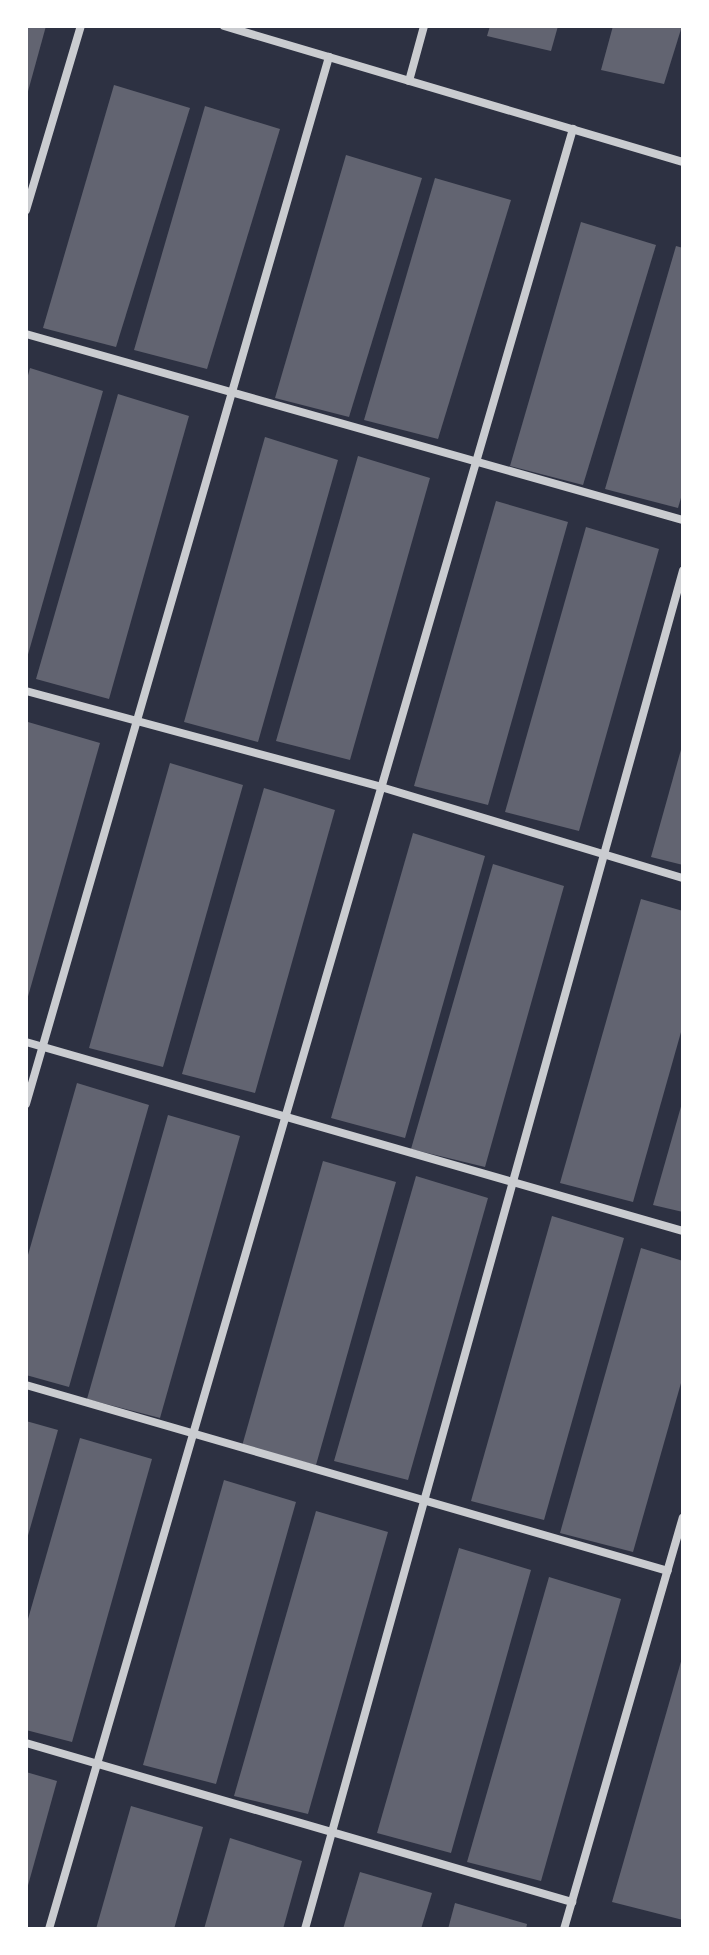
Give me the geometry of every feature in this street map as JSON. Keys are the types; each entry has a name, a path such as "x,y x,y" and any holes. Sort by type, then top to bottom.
{"street":[{"path":"26,210 81,26"},
{"path":"224,26 683,162"},
{"path":"409,81 424,26"},
{"path":"26,1104 229,392 329,57"},
{"path":"49,1929 473,461 573,129"},
{"path":"26,334 683,520"},
{"path":"305,1929 683,571"},
{"path":"26,691 381,787 683,878"},
{"path":"26,1042 683,1231"},
{"path":"26,1385 668,1571"},
{"path":"564,1929 683,1518"},
{"path":"26,1743 572,1902"}],"building":[{"path":"26,26 46,26 27,95 26,95"},
{"path":"490,26 558,26 551,51 487,36"},
{"path":"613,26 682,26 664,84 601,70"},
{"path":"114,85 190,108 116,347 43,328"},
{"path":"205,106 280,129 207,369 134,350"},
{"path":"346,155 422,178 349,417 275,398"},
{"path":"435,178 511,200 438,439 364,420"},
{"path":"581,222 656,245 583,485 510,466"},
{"path":"676,246 683,248 683,491 678,508 605,489"},
{"path":"30,368 103,391 27,658 26,383"},
{"path":"118,394 189,416 109,699 36,679"},
{"path":"265,437 338,460 258,742 184,722"},
{"path":"358,456 430,478 350,760 276,741"},
{"path":"496,501 568,522 488,805 414,786"},
{"path":"586,527 659,549 579,831 505,812"},
{"path":"28,722 100,743 27,1000 26,729"},
{"path":"683,746 683,865 651,857"},
{"path":"170,763 243,785 163,1067 89,1048"},
{"path":"264,788 335,810 255,1093 182,1074"},
{"path":"413,833 485,856 405,1138 331,1118"},
{"path":"493,864 564,886 485,1167 411,1149"},
{"path":"641,899 683,911 683,1025 633,1202 560,1183"},
{"path":"77,1083 149,1105 69,1387 26,1375 26,1262"},
{"path":"683,1103 683,1212 653,1205"},
{"path":"168,1115 240,1136 160,1418 87,1399"},
{"path":"323,1161 396,1182 316,1465 242,1446"},
{"path":"416,1176 488,1198 408,1480 334,1461"},
{"path":"552,1216 624,1238 544,1520 471,1501"},
{"path":"641,1248 683,1261 683,1376 633,1552 560,1533"},
{"path":"26,1421 58,1430 27,1539 26,1539"},
{"path":"80,1438 152,1459 72,1742 26,1730 26,1626"},
{"path":"224,1480 296,1502 216,1784 143,1765"},
{"path":"316,1511 388,1532 308,1814 234,1796"},
{"path":"459,1548 531,1570 451,1853 377,1833"},
{"path":"549,1577 621,1599 541,1881 467,1862"},
{"path":"683,1659 683,1920 612,1902"},
{"path":"26,1772 57,1781 27,1889 26,1889"},
{"path":"131,1806 203,1827 174,1929 96,1929"},
{"path":"230,1838 302,1861 283,1929 204,1929"},
{"path":"360,1872 432,1893 421,1929 343,1929"},
{"path":"455,1903 527,1924 526,1929 448,1929"}]}
